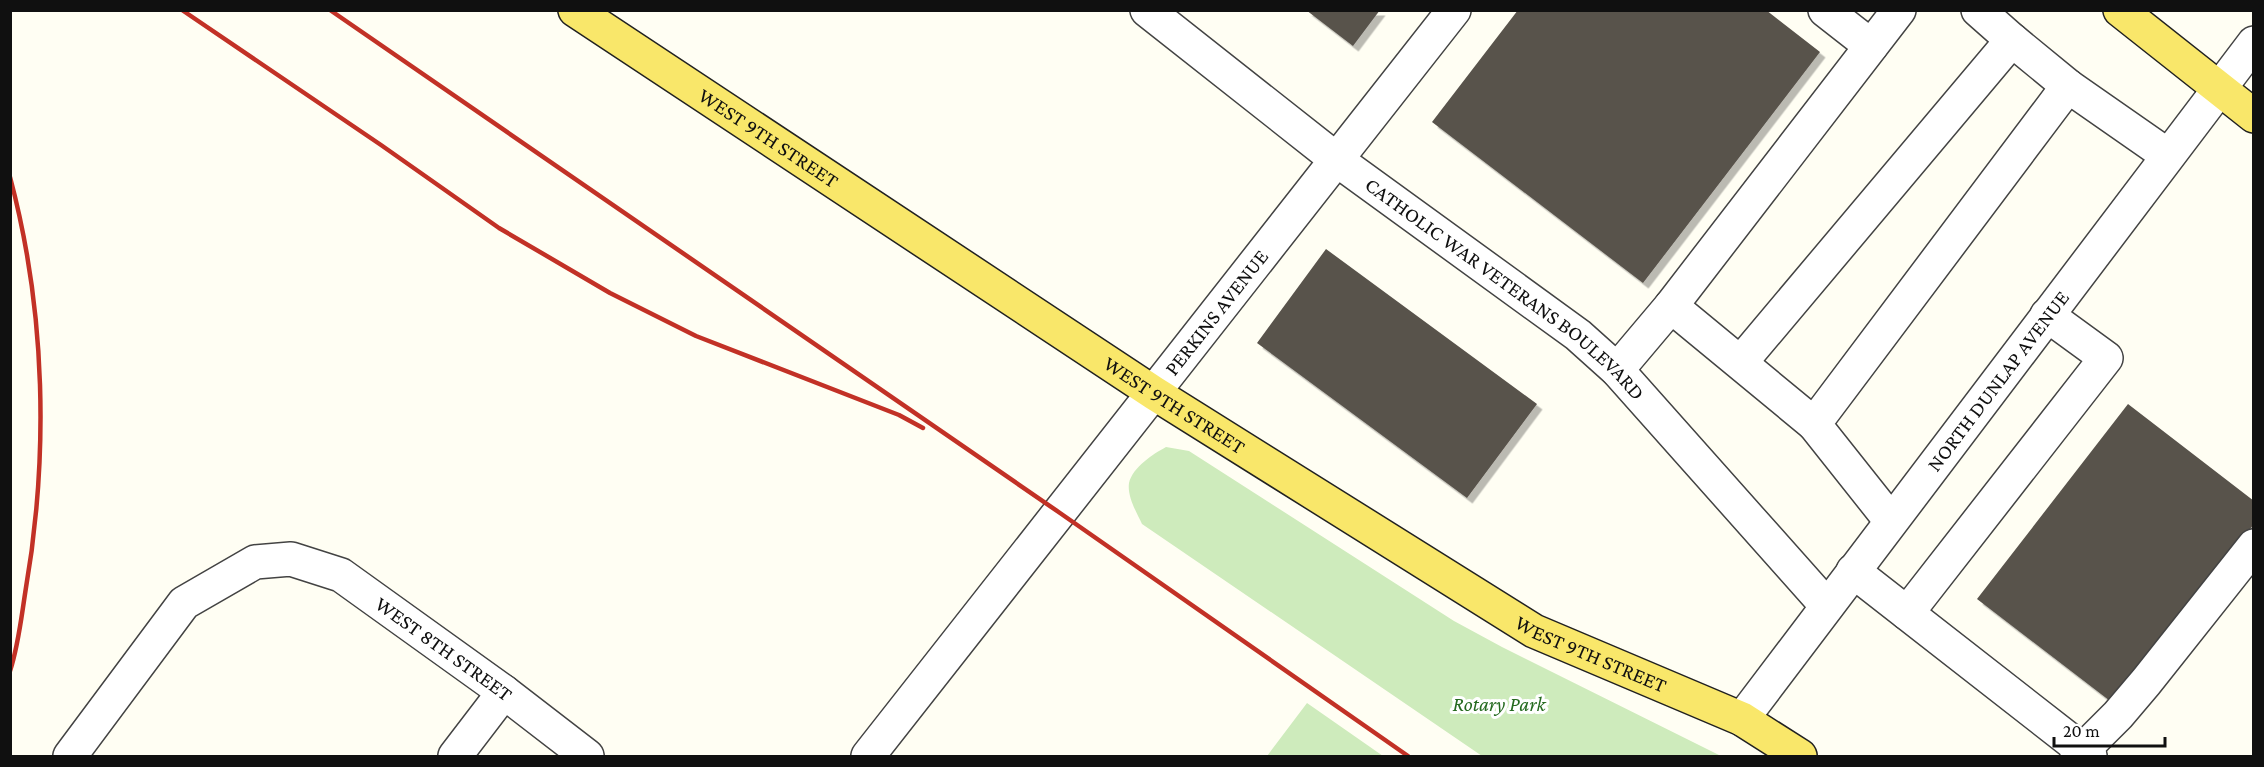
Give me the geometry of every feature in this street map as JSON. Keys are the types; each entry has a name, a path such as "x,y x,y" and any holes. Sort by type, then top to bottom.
{"main road":[{"name":"WEST 9TH STREET","path":"575,10 1154,393 1534,632 1742,719 1800,756"},
{"path":"2132,14 2217,89 2253,116"}],"street":[{"name":"CATHOLIC WAR VETERANS BOULEVARD","path":"1148,10 1337,160 1578,334 1617,370 1827,606"},
{"name":"PERKINS AVENUE","path":"868,756 1454,10"},
{"path":"1825,10 1871,46"},
{"path":"1617,370 1671,306 1899,10"},
{"path":"1978,10 2068,86 2167,155"},
{"path":"1741,362 2012,40"},
{"name":"NORTH DUNLAP AVENUE","path":"1742,719 2253,43"},
{"path":"1814,424 2068,86"},
{"path":"1671,306 1814,424 1891,521"},
{"path":"1907,613 2106,358 2047,315"},
{"path":"1853,571 2083,754 2146,682 2253,546"},
{"name":"WEST 8TH STREET","path":"70,756 184,603 255,562 291,559 341,575 504,692 587,756"},
{"path":"455,756 504,692"}],"green space":[{"name":"Rotary Park","path":"1166,447 1189,451 1454,621 1721,756 1482,756 1142,524 1131,499 1129,483 1139,466"},
{"path":"1307,703 1383,756 1267,756"}],"building":[{"path":"1306,10 1380,10 1353,46"},
{"path":"1518,10 1766,10 1820,52 1643,283 1432,122"},
{"path":"1326,249 1537,404 1467,498 1257,343"},
{"path":"2128,404 2254,501 2254,524 2114,704 1977,599"}],"railway":[{"path":"182,10 499,228 610,293 696,336 899,415 923,428"},
{"path":"330,10 1408,756"},
{"path":"10,177 31,280 40,385 38,490 33,542 19,633 10,671"}]}
